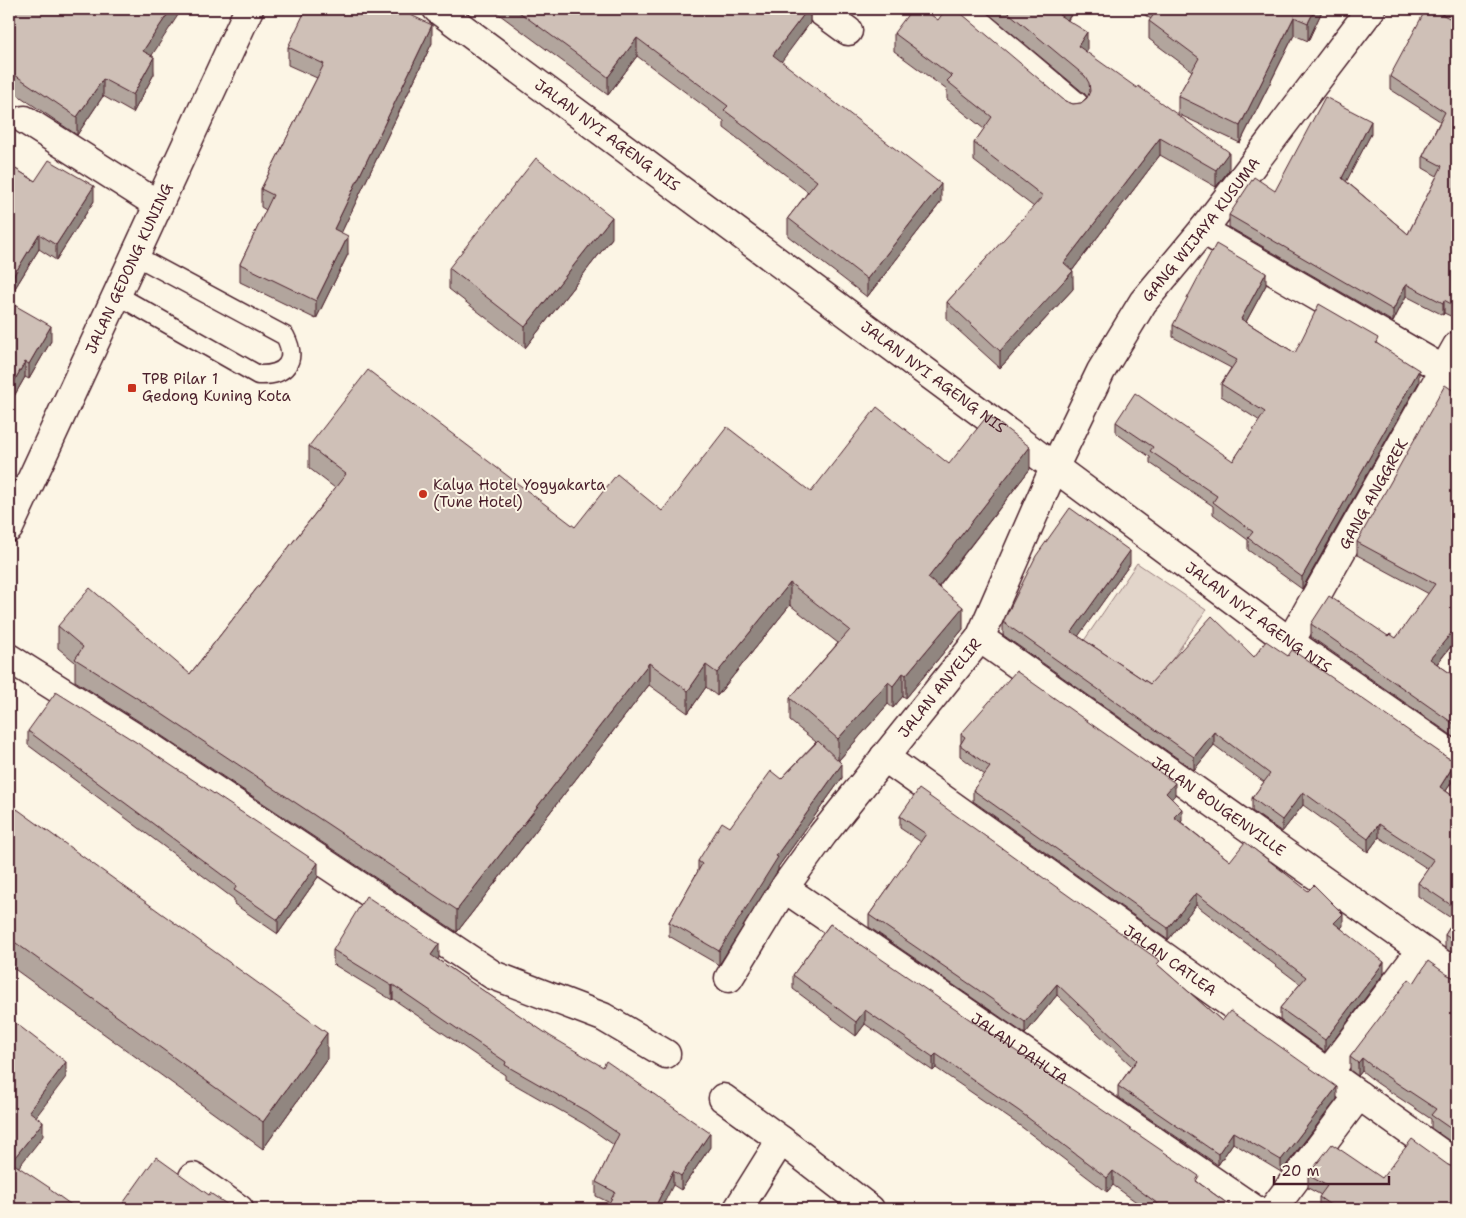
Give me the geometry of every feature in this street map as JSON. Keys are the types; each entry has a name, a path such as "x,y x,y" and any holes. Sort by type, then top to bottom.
{"street":[{"name":"JALAN GEDONG KUNING","path":"9,528 157,204 249,9"},
{"name":"JALAN NYI AGENG NIS","path":"438,9 1290,642 1457,758"},
{"path":"818,9 848,31"},
{"path":"960,9 1075,106"},
{"name":"GANG WIJAYA KUSUMA","path":"1055,466 1102,371 1143,302 1203,230 1371,9"},
{"path":"25,120 157,204"},
{"path":"1203,230 1450,373"},
{"name":"GANG ANGGREK","path":"1290,642 1450,373 1457,346"},
{"name":"JALAN ANYELIR","path":"729,978 784,888 823,834 980,638 1055,466"},
{"name":"JALAN BOUGENVILLE","path":"980,638 1457,975"},
{"path":"9,658 147,745 493,975 603,1017 666,1054"},
{"name":"JALAN CATLEA","path":"884,757 1457,1164"},
{"name":"JALAN DAHLIA","path":"784,888 1254,1209"},
{"path":"1328,1073 1421,950"},
{"path":"1273,1209 1359,1095"},
{"path":"723,1098 870,1209"},
{"path":"738,1209 781,1140"},
{"path":"193,1178 239,1209"}],"lane":[{"path":"117,295 258,375 271,376 280,372 290,360 291,347 285,336 134,254"}],"shaded area":[{"path":"1137,563 1206,610 1152,689 1083,642"}],"building":[{"path":"9,9 171,9 143,51 154,57 133,95 103,79 77,117 9,71"},
{"path":"306,9 398,9 432,25 334,229 348,236 316,301 240,264 273,195 261,189 324,64 288,47"},
{"path":"515,9 808,9 773,55 941,184 867,279 788,218 817,181 724,110 728,106 637,38 608,77"},
{"path":"912,9 923,9 938,20 946,9 956,9 1065,101 1073,104 1081,103 1087,98 1090,91 1089,83 1085,76 1004,9 1063,9 1059,15 1087,32 1078,46 1137,88 1138,86 1229,152 1216,170 1160,138 1064,263 1073,271 1000,351 947,302 1043,196 974,143 992,117 947,81 952,76 894,33"},
{"path":"1158,9 1315,9 1308,23 1294,17 1240,126 1178,96 1199,58 1149,21"},
{"path":"1426,9 1432,9 1457,22 1457,307 1444,300 1443,303 1406,284 1393,310 1229,215 1254,177 1275,191 1325,97 1371,121 1342,178 1408,234 1442,166 1423,156 1445,112 1390,76"},
{"path":"536,158 612,217 525,327 449,268"},
{"path":"49,160 94,186 56,245 39,234 9,283 9,165 35,181"},
{"path":"1216,244 1266,273 1241,319 1295,353 1319,304 1378,338 1376,343 1419,370 1302,577 1248,538 1253,532 1213,502 1217,496 1150,451 1153,447 1116,422 1135,393 1233,461 1265,412 1221,384 1237,360 1173,325"},
{"path":"9,302 51,326 29,364 25,362 9,390"},
{"path":"368,370 575,527 617,474 662,511 727,427 811,492 877,407 949,464 988,415 1030,447 928,578 963,607 906,675 903,673 893,686 888,682 838,739 790,698 850,630 790,583 717,673 706,665 688,691 649,663 457,910 156,710 75,659 83,647 58,626 90,588 190,674 346,474 309,446"},
{"path":"1445,385 1457,393 1457,626 1430,659 1457,678 1457,726 1311,624 1329,596 1388,636 1390,634 1396,638 1435,584 1357,542"},
{"path":"1070,508 1130,551 1072,632 1150,684 1212,616 1254,657 1266,641 1288,656 1292,650 1448,758 1457,760 1440,787 1457,799 1457,909 1418,883 1434,860 1379,824 1368,839 1303,792 1282,820 1252,798 1270,774 1214,732 1194,757 1003,622 1036,556"},
{"path":"1016,671 1175,783 1166,793 1182,809 1174,817 1230,861 1245,842 1308,891 1314,885 1343,914 1334,923 1384,962 1325,1040 1280,1008 1306,977 1196,893 1168,928 973,790 990,767 960,745 965,737 961,734"},
{"path":"56,692 139,744 318,863 278,920 234,890 237,886 28,731"},
{"path":"818,741 842,764 776,856 778,857 719,951 669,922 702,864 698,861 722,822 730,827 771,771 781,779"},
{"path":"919,789 1160,961 1157,964 1222,1021 1230,1011 1337,1087 1281,1160 1233,1132 1218,1154 1118,1086 1137,1060 1057,984 1025,1022 869,915 926,834 900,816"},
{"path":"17,809 327,1033 263,1122 9,938 9,821"},
{"path":"366,896 439,944 431,955 550,1036 603,1067 606,1061 710,1133 681,1176 673,1171 654,1209 606,1209 615,1192 596,1182 619,1134 584,1110 505,1065 506,1062 393,985 333,950"},
{"path":"1457,916 1457,943 1445,935"},
{"path":"830,924 1199,1176 1196,1181 1235,1209 1165,1209 1113,1171 1107,1178 1019,1111 936,1054 933,1057 865,1010 856,1022 793,975"},
{"path":"1428,961 1448,975 1457,977 1457,1133 1431,1115 1436,1109 1362,1058 1358,1063 1350,1057 1409,979 1414,983"},
{"path":"9,1018 66,1062 29,1111 43,1122 11,1162 77,1209 9,1209"},
{"path":"1412,1139 1448,1165 1457,1167 1457,1209 1336,1209 1319,1197 1327,1186 1308,1175 1332,1144 1382,1178"},
{"path":"156,1157 209,1195 210,1193 231,1207 241,1209 119,1209"}],"place":[{"name":"TPB Pilar 1 Gedong Kuning Kota","path":"132,388"},
{"name":"Kalya Hotel Yogyakarta (Tune Hotel)","path":"423,494"}]}
